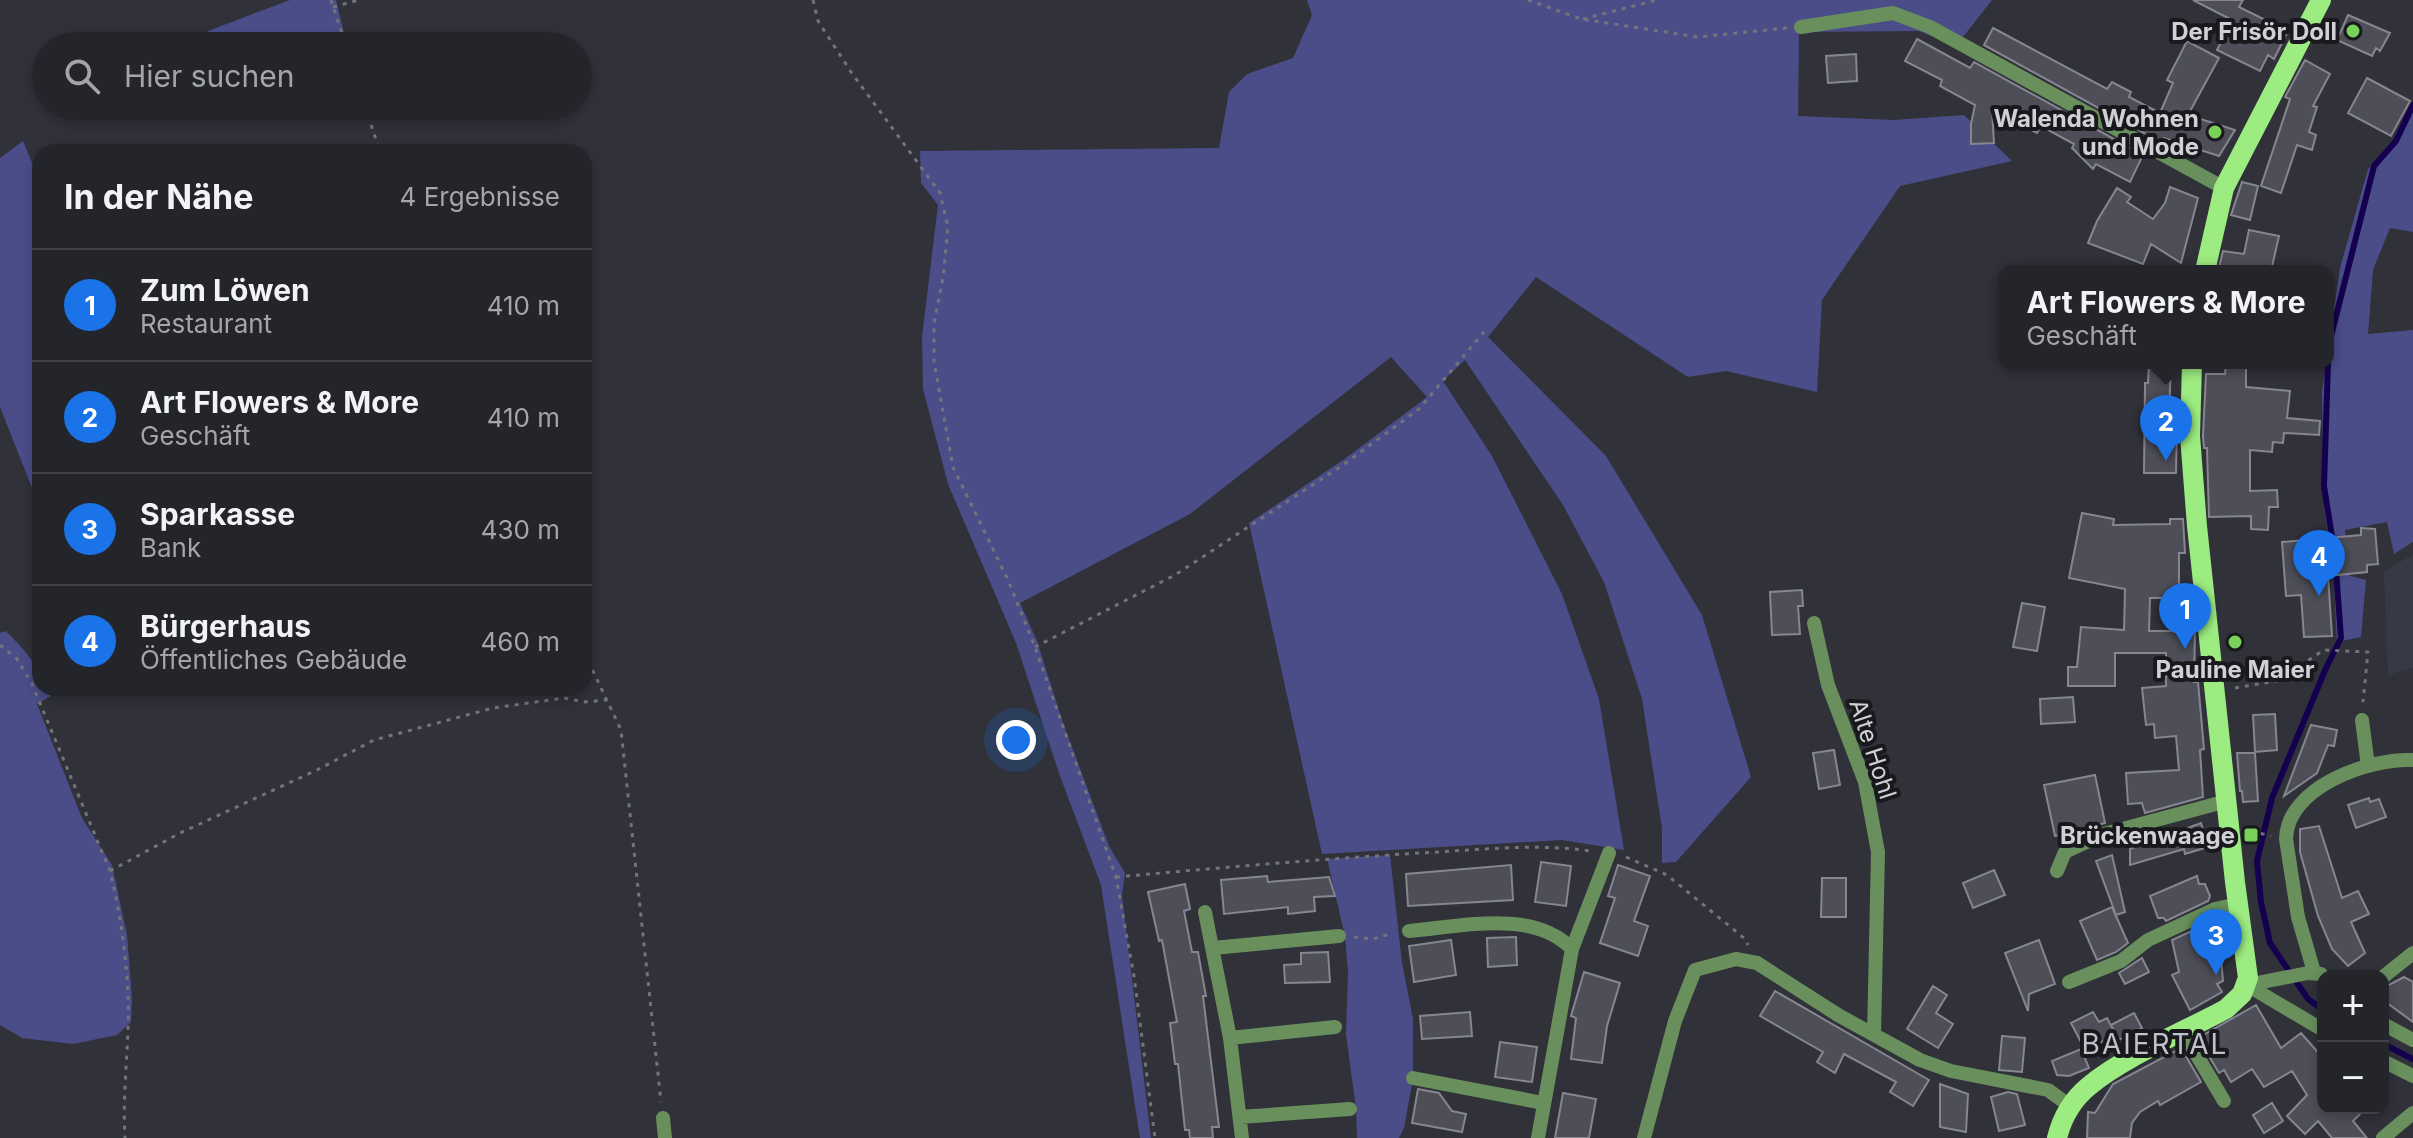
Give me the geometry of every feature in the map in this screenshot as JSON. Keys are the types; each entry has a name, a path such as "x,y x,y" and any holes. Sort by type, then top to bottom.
{"main road":[{"path":"2206,265 2224,188 2321,0"},
{"path":"2057,1138 2070,1106 2087,1087 2108,1072 2226,1009 2247,985 2197,526 2190,436 2192,369"}],"street":[{"path":"1801,27 1893,13 1930,27 2224,188"},
{"name":"Alte Hohl","path":"1814,623 1828,685 1865,782 1878,852 1874,1035"},
{"path":"2362,720 2368,766"},
{"path":"2247,985 2313,974 2298,917 2286,829 2293,810 2315,791 2347,772 2394,759 2413,760"},
{"path":"2057,871 2065,852 2104,834 2227,801"},
{"path":"1538,1138 1572,949 1609,853"},
{"path":"2069,982 2121,961 2148,940 2215,909 2238,904"},
{"path":"1205,912 1230,1038 1242,1138"},
{"path":"1409,931 1524,924 1544,929 1572,949"},
{"path":"1213,948 1339,936"},
{"path":"2389,972 2413,953"},
{"path":"1644,1138 1675,1021 1695,970 1736,959 1757,963 1920,1060 1951,1071 2048,1090 2070,1106"},
{"path":"2247,985 2317,1026"},
{"path":"1230,1038 1335,1027"},
{"path":"2389,1027 2413,1040"},
{"path":"2183,1032 2224,1101"},
{"path":"2389,1064 2413,1076"},
{"path":"1413,1078 1543,1103"},
{"path":"1240,1117 1350,1109"},
{"path":"2383,1138 2413,1113"},
{"path":"663,1118 665,1138"}],"path":[{"path":"331,0 341,32"},
{"path":"333,7 359,0"},
{"path":"813,0 818,21 851,72 940,193 948,227 943,278 934,323 934,362 953,467 1008,580 1035,647 1116,877 1134,976 1155,1138"},
{"path":"1528,0 1581,19 1698,37 1801,27"},
{"path":"1581,19 1657,0"},
{"path":"370,120 377,144"},
{"path":"1035,647 1175,575 1343,465 1419,409 1484,332"},
{"path":"0,645 17,659 32,684"},
{"path":"2215,691 2276,681 2324,650 2368,652 2362,720"},
{"path":"592,669 621,730 663,1118"},
{"path":"37,696 110,871 123,943 128,997 123,1107 125,1138"},
{"path":"110,871 180,833 317,770 374,740 493,708 564,698 584,702 607,700"},
{"path":"2253,832 2272,836"},
{"path":"1116,877 1327,859 1566,847 1628,857 1667,875 1744,938 1757,963"},
{"path":"1339,936 1373,939 1386,933 1409,931"}],"shaded area":[{"path":"290,0 336,0 344,32 208,32"},
{"path":"1307,0 1992,0 1956,46 1919,31 1799,32 1798,116 1894,120 1964,115 2012,161 1900,186 1822,300 1817,392 1726,371 1688,377 1536,277 1488,337 1606,456 1702,615 1751,777 1676,862 1662,863 1662,828 1642,699 1604,582 1563,505 1465,360 1443,381 1492,456 1562,594 1599,699 1624,850 1562,840 1322,854 1249,523 1346,458 1427,397 1391,357 1190,514 1020,603 1037,641 1063,723 1109,846 1125,873 1122,896 1151,1138 1140,1138 1101,885 1060,776 1016,643 948,484 923,389 922,337 938,205 921,183 920,151 1219,148 1229,92 1247,74 1293,58 1312,15"},
{"path":"2413,111 2413,232 2390,228 2373,270 2368,334 2413,330 2413,542 2394,554 2387,522 2345,530 2350,576 2366,580 2361,637 2337,642 2333,566 2324,507 2322,392 2325,369 2334,369 2334,309 2340,268 2368,169 2398,142"},
{"path":"23,141 32,163 32,488 0,407 0,158"},
{"path":"2413,554 2413,668 2388,675 2384,572"},
{"path":"6,631 32,662 32,696 51,696 37,704 82,818 112,865 127,935 132,998 131,1022 117,1035 73,1044 22,1038 0,1025 0,633"},
{"path":"1390,855 1402,963 1413,1019 1413,1078 1404,1128 1399,1138 1357,1138 1346,1034 1348,972 1345,936 1327,859"}],"building":[{"path":"2193,0 2243,0 2239,7 2288,31 2274,59 2268,55 2260,71 2217,50 2232,20"},
{"path":"2348,15 2390,33 2380,51 2376,48 2372,56 2337,40"},
{"path":"1993,28 2107,89 2112,82 2131,92 2129,97 2160,113 2173,83 2167,80 2187,41 2219,58 2188,115 2235,130 2219,156 2164,138 2162,143 1984,45"},
{"path":"1917,39 1970,68 1974,62 2143,155 2130,182 2096,164 2093,169 2072,148 2074,144 2041,126 2037,133 1992,109 1994,143 1971,144 1975,105 1940,86 1942,80 1905,61"},
{"path":"1856,54 1857,81 1828,83 1826,56"},
{"path":"2305,60 2330,74 2313,106 2317,107 2309,132 2316,135 2312,150 2297,145 2281,193 2261,186 2290,99 2285,97"},
{"path":"2367,78 2410,101 2391,136 2348,113"},
{"path":"2242,182 2258,186 2250,220 2231,215"},
{"path":"2170,187 2198,198 2181,263 2151,244 2143,264 2088,243 2117,188 2131,197 2127,202 2153,219 2165,203"},
{"path":"2249,230 2279,236 2272,265 2220,265 2223,251 2244,254"},
{"path":"2149,369 2171,369 2169,418 2175,418 2177,424 2176,473 2144,473 2145,383 2148,383"},
{"path":"2225,369 2246,369 2246,387 2290,391 2287,418 2320,421 2319,435 2284,433 2283,443 2273,442 2272,452 2250,450 2250,491 2277,490 2278,507 2269,507 2268,530 2251,529 2251,516 2209,517 2207,448 2204,448 2203,436 2206,374 2225,374"},
{"path":"2082,513 2114,519 2113,525 2170,524 2170,519 2183,519 2185,553 2179,553 2179,598 2150,598 2149,631 2195,631 2194,682 2198,682 2204,749 2200,750 2203,797 2145,813 2142,803 2128,804 2126,773 2179,770 2176,736 2155,738 2154,724 2146,725 2142,688 2166,686 2166,653 2115,653 2115,686 2068,686 2068,667 2077,667 2081,627 2124,630 2125,589 2069,578"},
{"path":"2361,528 2375,529 2378,564 2367,565 2367,572 2328,576 2332,636 2304,637 2301,595 2286,596 2282,542 2361,535"},
{"path":"1802,590 1803,606 1798,606 1800,634 1772,635 1770,592"},
{"path":"2022,603 2045,607 2037,651 2013,647"},
{"path":"2073,697 2075,722 2041,724 2040,699"},
{"path":"2275,714 2277,750 2255,752 2253,715"},
{"path":"2311,725 2337,730 2334,746 2328,745 2317,773 2284,796"},
{"path":"1834,750 1840,785 1819,789 1813,753"},
{"path":"2237,753 2255,753 2258,801 2243,802"},
{"path":"2095,775 2105,823 2055,836 2044,785"},
{"path":"2369,798 2370,802 2379,799 2386,817 2356,828 2348,805"},
{"path":"2201,823 2208,847 2185,854 2184,849 2130,865 2130,849"},
{"path":"2319,826 2342,898 2358,891 2369,914 2351,922 2365,953 2348,966 2332,949 2318,916 2300,852 2300,829"},
{"path":"2112,855 2125,912 2116,915 2096,861"},
{"path":"1541,862 1571,866 1566,906 1535,902"},
{"path":"1511,865 1513,900 1408,906 1406,874"},
{"path":"1618,865 1650,876 1634,921 1648,926 1638,956 1600,943 1615,898 1608,896"},
{"path":"1994,870 2005,895 1973,908 1963,883"},
{"path":"1267,876 1268,882 1329,877 1335,896 1314,897 1315,911 1288,914 1288,907 1224,914 1221,880"},
{"path":"2197,876 2199,884 2205,884 2210,896 2208,901 2166,921 2158,918 2150,896"},
{"path":"1822,878 1846,878 1846,917 1821,917"},
{"path":"1185,884 1190,909 1184,911 1192,952 1198,952 1206,996 1203,996 1219,1127 1212,1127 1213,1138 1190,1138 1189,1130 1185,1130 1170,1023 1177,1022 1162,940 1159,941 1148,892"},
{"path":"2112,907 2128,943 2097,960 2080,921"},
{"path":"2211,922 2218,933 2220,945 2223,981 2217,984 2222,992 2190,1010 2172,975 2179,972 2172,940"},
{"path":"1516,937 1517,965 1488,967 1487,938"},
{"path":"1451,940 1456,975 1414,982 1409,946"},
{"path":"2039,940 2055,984 2029,994 2028,1011 2005,953"},
{"path":"1328,952 1330,982 1285,983 1284,965 1301,964 1301,953"},
{"path":"2142,958 2149,972 2125,984 2119,973"},
{"path":"1584,972 1620,983 1607,1026 1602,1063 1571,1059 1576,1018 1571,1016"},
{"path":"2404,977 2413,982 2413,1022 2389,1004 2389,985"},
{"path":"1933,986 1947,995 1936,1013 1953,1024 1938,1048 1907,1029"},
{"path":"1775,991 1929,1080 1913,1106 1890,1092 1896,1082 1844,1054 1835,1073 1817,1062 1823,1052 1760,1016"},
{"path":"2256,1005 2281,1048 2301,1033 2317,1051 2317,1114 2360,1114 2353,1121 2367,1138 2332,1138 2318,1121 2305,1134 2287,1116 2307,1095 2292,1071 2264,1087 2252,1069 2231,1082 2224,1070 2219,1073 2198,1038"},
{"path":"1470,1012 1472,1036 1422,1039 1420,1016"},
{"path":"2093,1012 2099,1022 2107,1018 2116,1035 2085,1050 2071,1023"},
{"path":"2134,1013 2142,1028 2119,1040 2111,1025"},
{"path":"2002,1036 2025,1038 2022,1072 1999,1070"},
{"path":"1500,1042 1537,1047 1532,1082 1495,1077"},
{"path":"2181,1048 2201,1082 2160,1105 2158,1101 2140,1112 2132,1123 2130,1138 2087,1138 2088,1112 2095,1113 2113,1084"},
{"path":"2081,1049 2089,1068 2069,1076 2057,1075 2052,1061"},
{"path":"1940,1084 1968,1094 1966,1132 1940,1127"},
{"path":"1418,1089 1439,1093 1452,1111 1466,1114 1462,1132 1412,1123"},
{"path":"2008,1092 2017,1094 2025,1125 1999,1131 1991,1097"},
{"path":"1563,1093 1596,1099 1589,1138 1555,1138"},
{"path":"2272,1103 2283,1121 2264,1133 2253,1115"}],"waterway":[{"path":"2334,324 2374,166 2396,141 2413,105"},
{"path":"2328,369 2324,486 2333,543"},
{"path":"2317,1006 2308,999 2270,943 2261,902 2257,861 2272,798 2341,638 2336,570"},
{"path":"2389,1047 2413,1059"}],"place":[{"name":"Der Frisör Doll","path":"2353,31"},
{"name":"Walenda Wohnen und Mode","path":"2215,132"},
{"name":"Art Flowers & More","path":"2166,461"},
{"name":"Bürgerhaus","path":"2319,596"},
{"name":"Pauline Maier","path":"2235,642"},
{"name":"Zum Löwen","path":"2185,649"},
{"name":"Brückenwaage","path":"2251,835"},
{"name":"Sparkasse","path":"2216,975"}],"district":[{"name":"BAIERTAL","path":"2155,1044"}]}
